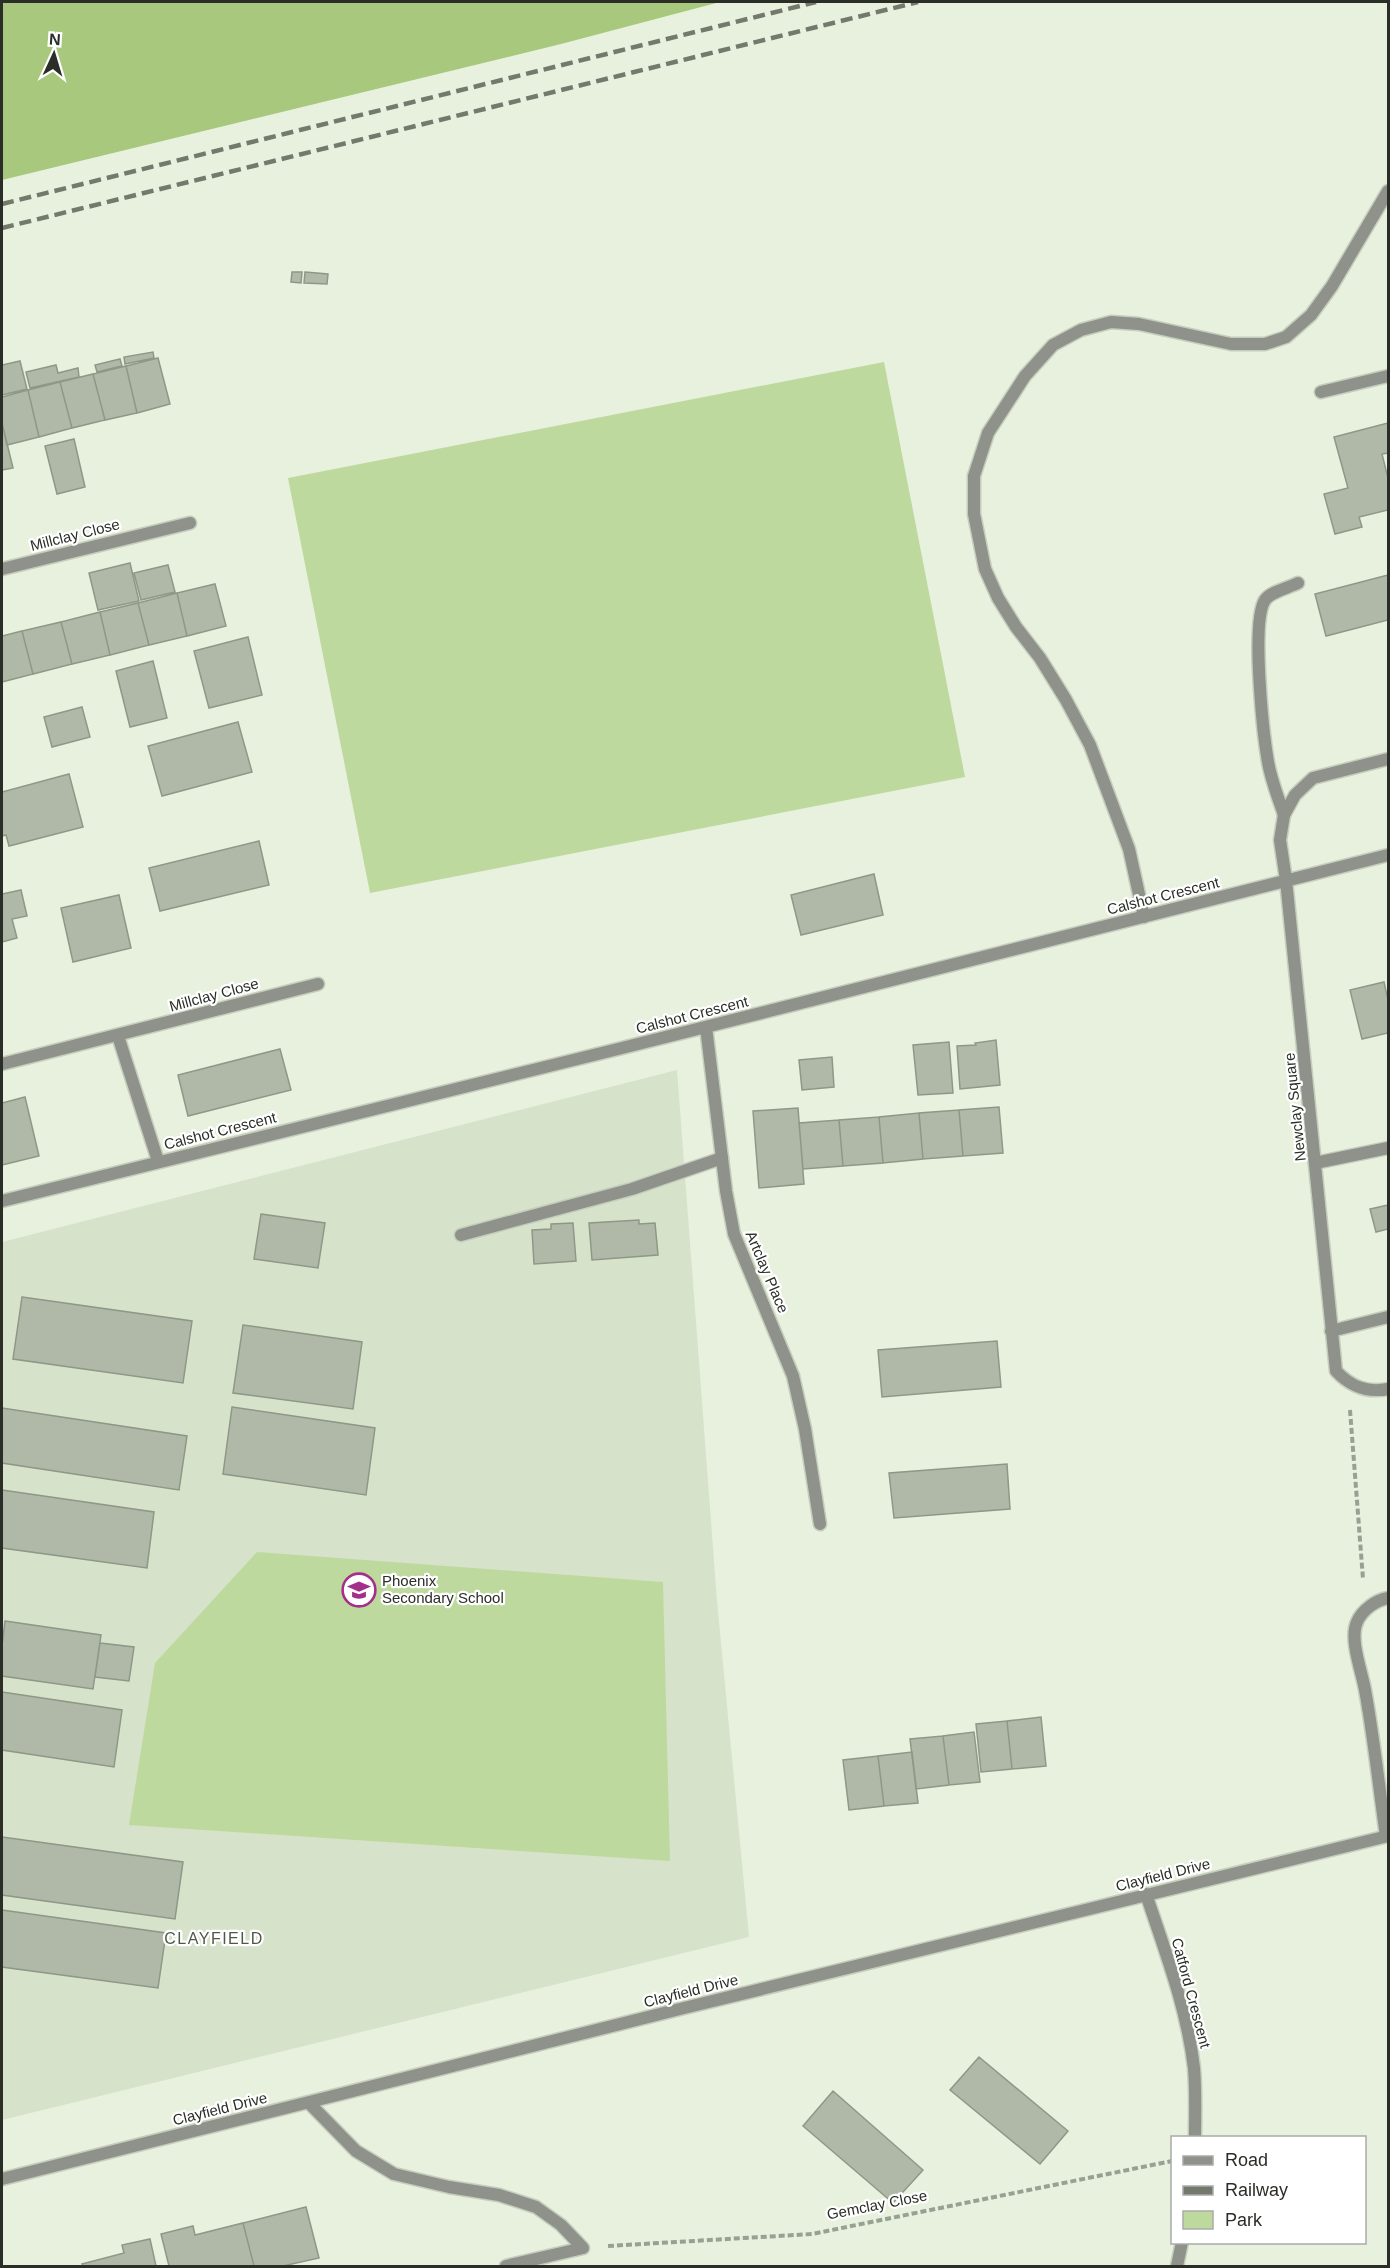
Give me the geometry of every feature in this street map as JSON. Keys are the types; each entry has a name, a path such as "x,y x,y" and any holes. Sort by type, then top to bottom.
{"street":[{"path":"1144,917 1129,849 1090,745 1045,666 998,598 985,569 974,514 974,476 988,433 1025,376 1053,345 1081,330 1111,322 1139,324 1231,344 1265,344 1286,337 1311,315 1332,286 1389,191"},
{"path":"1321,392 1389,376"},
{"name":"Millclay Close","path":"2,569 190,523"},
{"path":"1284,815 1273,784 1268,760 1258,627 1261,608 1267,597 1298,584"},
{"path":"1284,815 1295,795 1313,778 1389,759"},
{"name":"Newclay Square","path":"1284,815 1280,840 1336,1371 1348,1383"},
{"name":"Calshot Crescent","path":"2,1201 1389,855"},
{"name":"Millclay Close","path":"2,1064 318,984"},
{"name":"Artclay Place","path":"706,1027 734,1234 793,1376 805,1429 820,1524"},
{"path":"118,1036 158,1161"},
{"path":"1315,1163 1389,1148"},
{"path":"461,1235 632,1189 722,1158"},
{"path":"1332,1330 1389,1317"},
{"path":"1348,1383 1364,1389 1389,1389"},
{"path":"1387,1836 1365,1690 1355,1641 1356,1623 1366,1609 1382,1599 1389,1598"},
{"name":"Clayfield Drive","path":"2,2179 684,2008 1387,1836"},
{"name":"Catford Crescent","path":"1146,1894 1188,2028 1194,2070 1195,2136"},
{"path":"309,2103 356,2151 394,2174 449,2187 499,2195 536,2208 561,2224 583,2248 506,2266"},
{"path":"1177,2266 1182,2244"}],"path":[{"path":"1348,1383 1366,1609"},
{"name":"Gemclay Close","path":"583,2248 812,2234 1171,2161"}],"shaded area":[{"name":"Phoenix Secondary School","path":"677,1070 717,1601 749,1937 2,2120 2,1242"}],"green space":[{"path":"2,2 720,2 561,44 2,180"},
{"path":"884,362 965,777 370,893 288,478"},
{"path":"257,1552 663,1582 670,1861 129,1825 155,1663"}],"building":[{"path":"292,272 302,272 301,283 291,282"},
{"path":"305,272 328,274 327,284 304,283"},
{"path":"153,352 154,358 125,364 124,357"},
{"path":"158,358 170,404 137,413 126,366"},
{"path":"120,359 122,366 97,372 95,365"},
{"path":"20,361 27,389 2,395 2,365"},
{"path":"56,365 58,373 78,368 79,377 30,388 26,372"},
{"path":"126,366 137,413 105,420 93,374"},
{"path":"93,374 105,420 72,428 60,382"},
{"path":"60,382 72,428 39,437 28,390"},
{"path":"28,390 39,437 7,445 2,423 2,397"},
{"path":"2,423 13,468 2,470"},
{"path":"1388,423 1388,453 1382,454 1388,478 1388,510 1359,517 1362,527 1335,534 1324,494 1348,488 1334,437"},
{"path":"74,439 85,487 57,494 45,446"},
{"path":"130,563 139,601 98,610 89,573"},
{"path":"168,565 175,592 141,600 134,573"},
{"path":"1388,575 1388,620 1326,636 1315,594"},
{"path":"215,584 226,626 187,636 177,593"},
{"path":"177,593 187,636 149,645 138,603"},
{"path":"138,603 149,645 110,655 100,612"},
{"path":"100,612 110,655 72,664 61,622"},
{"path":"61,622 72,664 33,674 22,631"},
{"path":"22,631 33,674 2,682 2,636"},
{"path":"248,637 262,695 209,708 194,651"},
{"path":"153,661 167,718 130,727 116,671"},
{"path":"82,707 90,737 52,747 44,717"},
{"path":"238,722 252,772 162,796 148,746"},
{"path":"69,774 83,827 9,846 6,835 2,836 2,792"},
{"path":"259,841 269,885 160,911 149,868"},
{"path":"874,874 883,915 801,935 791,895"},
{"path":"21,890 27,916 12,919 17,938 2,942 2,894"},
{"path":"119,895 131,948 73,962 61,908"},
{"path":"1384,982 1388,1000 1388,1033 1362,1039 1350,990"},
{"path":"996,1040 1000,1085 960,1089 957,1046 976,1045 975,1043"},
{"path":"949,1042 953,1093 918,1095 913,1045"},
{"path":"280,1049 291,1090 188,1116 178,1075"},
{"path":"832,1057 834,1087 802,1090 799,1060"},
{"path":"25,1097 39,1156 2,1165 2,1103"},
{"path":"999,1107 1003,1153 963,1156 959,1110"},
{"path":"798,1108 804,1184 759,1188 753,1111"},
{"path":"959,1110 963,1156 923,1159 919,1113"},
{"path":"919,1113 923,1159 883,1163 879,1117"},
{"path":"879,1117 883,1163 843,1166 839,1120"},
{"path":"839,1120 843,1166 803,1169 799,1123"},
{"path":"1388,1205 1388,1229 1376,1232 1370,1209"},
{"path":"261,1214 325,1223 318,1268 254,1259"},
{"path":"639,1220 639,1224 655,1223 658,1255 592,1260 589,1223"},
{"path":"573,1223 576,1261 534,1264 532,1230 551,1229 551,1224"},
{"path":"22,1297 192,1321 183,1383 13,1359"},
{"path":"243,1325 362,1342 353,1409 233,1393"},
{"path":"997,1341 1001,1387 882,1397 878,1350"},
{"path":"232,1407 375,1428 366,1495 223,1474"},
{"path":"2,1408 187,1436 179,1490 2,1463"},
{"path":"1007,1464 1010,1509 894,1518 889,1473"},
{"path":"2,1490 154,1512 147,1568 2,1548"},
{"path":"5,1621 101,1635 93,1689 2,1676"},
{"path":"100,1643 134,1647 129,1681 95,1677"},
{"path":"2,1692 122,1710 114,1767 2,1750"},
{"path":"1041,1717 1046,1766 1012,1769 1007,1721"},
{"path":"1007,1721 1012,1769 981,1772 976,1724"},
{"path":"974,1732 980,1782 949,1785 943,1736"},
{"path":"943,1736 949,1785 916,1789 910,1739"},
{"path":"912,1752 918,1803 884,1806 878,1756"},
{"path":"878,1756 884,1806 849,1810 843,1760"},
{"path":"2,1837 183,1862 175,1919 2,1895"},
{"path":"2,1910 166,1933 158,1988 2,1967"},
{"path":"979,2057 1068,2131 1040,2164 950,2090"},
{"path":"833,2091 923,2170 893,2203 803,2126"},
{"path":"306,2207 319,2258 283,2266 254,2266 243,2223"},
{"path":"243,2223 254,2266 169,2266 161,2234 193,2226 195,2235"},
{"path":"150,2239 156,2266 83,2266 82,2264 124,2253 122,2245"}],"railway":[{"path":"2,204 816,2"},
{"path":"2,228 918,2"}],"place":[{"name":"Phoenix Secondary School","path":"359,1590"}],"district":[{"name":"CLAYFIELD","path":"214,1938"}]}
